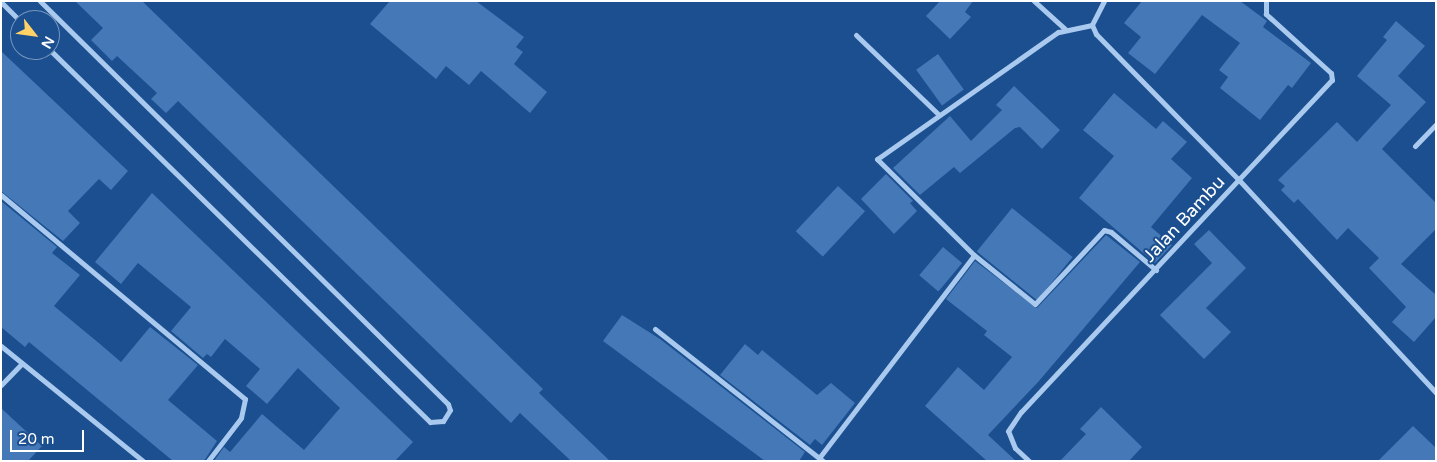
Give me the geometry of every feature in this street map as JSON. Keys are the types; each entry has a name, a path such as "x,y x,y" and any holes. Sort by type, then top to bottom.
{"street":[{"path":"40,1 49,10"},
{"path":"1034,1 1066,29"},
{"path":"1092,25 1104,1"},
{"name":"Jalan Bambu","path":"1029,461 1015,448 1008,432 1021,412 1156,270 1333,77 1266,14 1266,1"},
{"path":"1,2 10,11"},
{"path":"60,21 448,404 450,410 443,422 430,422 60,60"},
{"path":"1092,25 1066,29 939,115 877,160 974,255 1035,304 1104,230 1112,232 1156,270"},
{"path":"1092,25 1096,34 1239,180 1436,393"},
{"path":"856,36 939,115"},
{"path":"1415,146 1436,124"},
{"path":"1,195 245,399 241,418 208,461"},
{"path":"655,329 821,459 974,255"},
{"path":"1,346 143,461"},
{"path":"1,385 22,363"}],"building":[{"path":"75,1 142,1 543,389 539,393 610,461 571,461 520,413 511,423 178,101 166,113 151,99 157,93 117,56 112,61 91,40 103,28"},
{"path":"476,1 524,37 516,47 523,52 514,64 547,92 530,113 481,71 469,85 446,66 436,79 370,24 389,2"},
{"path":"940,1 973,1 965,12 971,17 950,39 926,16"},
{"path":"1142,1 1240,1 1267,21 1263,27 1311,63 1292,88 1288,85 1260,120 1220,88 1228,77 1219,70 1240,43 1202,15 1155,74 1128,53 1141,37 1124,23"},
{"path":"1396,21 1425,46 1398,76 1426,102 1382,149 1436,203 1436,229 1401,264 1436,295 1436,317 1414,342 1392,322 1406,307 1369,268 1379,258 1348,228 1337,240 1298,199 1294,203 1281,190 1285,186 1278,180 1337,122 1357,142 1391,105 1357,76 1387,40 1383,37"},
{"path":"1,51 128,171 111,190 99,179 68,211 80,223 63,241 1,191"},
{"path":"938,54 964,90 942,105 916,70"},
{"path":"1014,86 1060,130 1042,149 1020,127 1015,128 960,173 954,167 920,195 893,168 950,116 971,141 1002,110 996,105"},
{"path":"1114,93 1156,129 1163,121 1187,142 1171,159 1192,178 1151,227 1172,245 1155,263 1079,198 1114,156 1083,130"},
{"path":"886,174 913,201 910,203 917,211 894,234 861,199"},
{"path":"838,186 865,211 823,257 796,231"},
{"path":"152,193 413,442 395,461 214,461 224,447 230,452 262,414 304,450 340,408 298,368 267,404 246,386 260,369 225,339 211,357 207,354 203,358 171,331 191,307 138,263 121,284 95,262"},
{"path":"1,201 57,247 52,253 80,275 54,306 121,362 150,327 198,365 168,400 217,441 204,461 173,461 29,342 25,347 1,327"},
{"path":"1012,208 1073,257 1037,301 977,252"},
{"path":"1209,230 1246,268 1206,308 1231,332 1204,359 1160,315 1212,263 1194,244"},
{"path":"1106,235 1140,262 1039,381 988,435 1016,461 987,461 925,406 958,367 984,390 1012,357 984,335 987,331 946,299 975,261 1037,308"},
{"path":"943,247 962,263 938,291 919,275"},
{"path":"622,315 660,339 805,452 799,461 765,461 603,341"},
{"path":"745,344 758,355 762,350 817,395 831,383 855,403 822,445 815,439 810,445 720,375"},
{"path":"1101,407 1142,447 1129,461 1060,461 1086,434 1080,429"},
{"path":"1,408 42,446 28,461 1,461"},
{"path":"1413,426 1436,448 1436,461 1378,461"}]}
